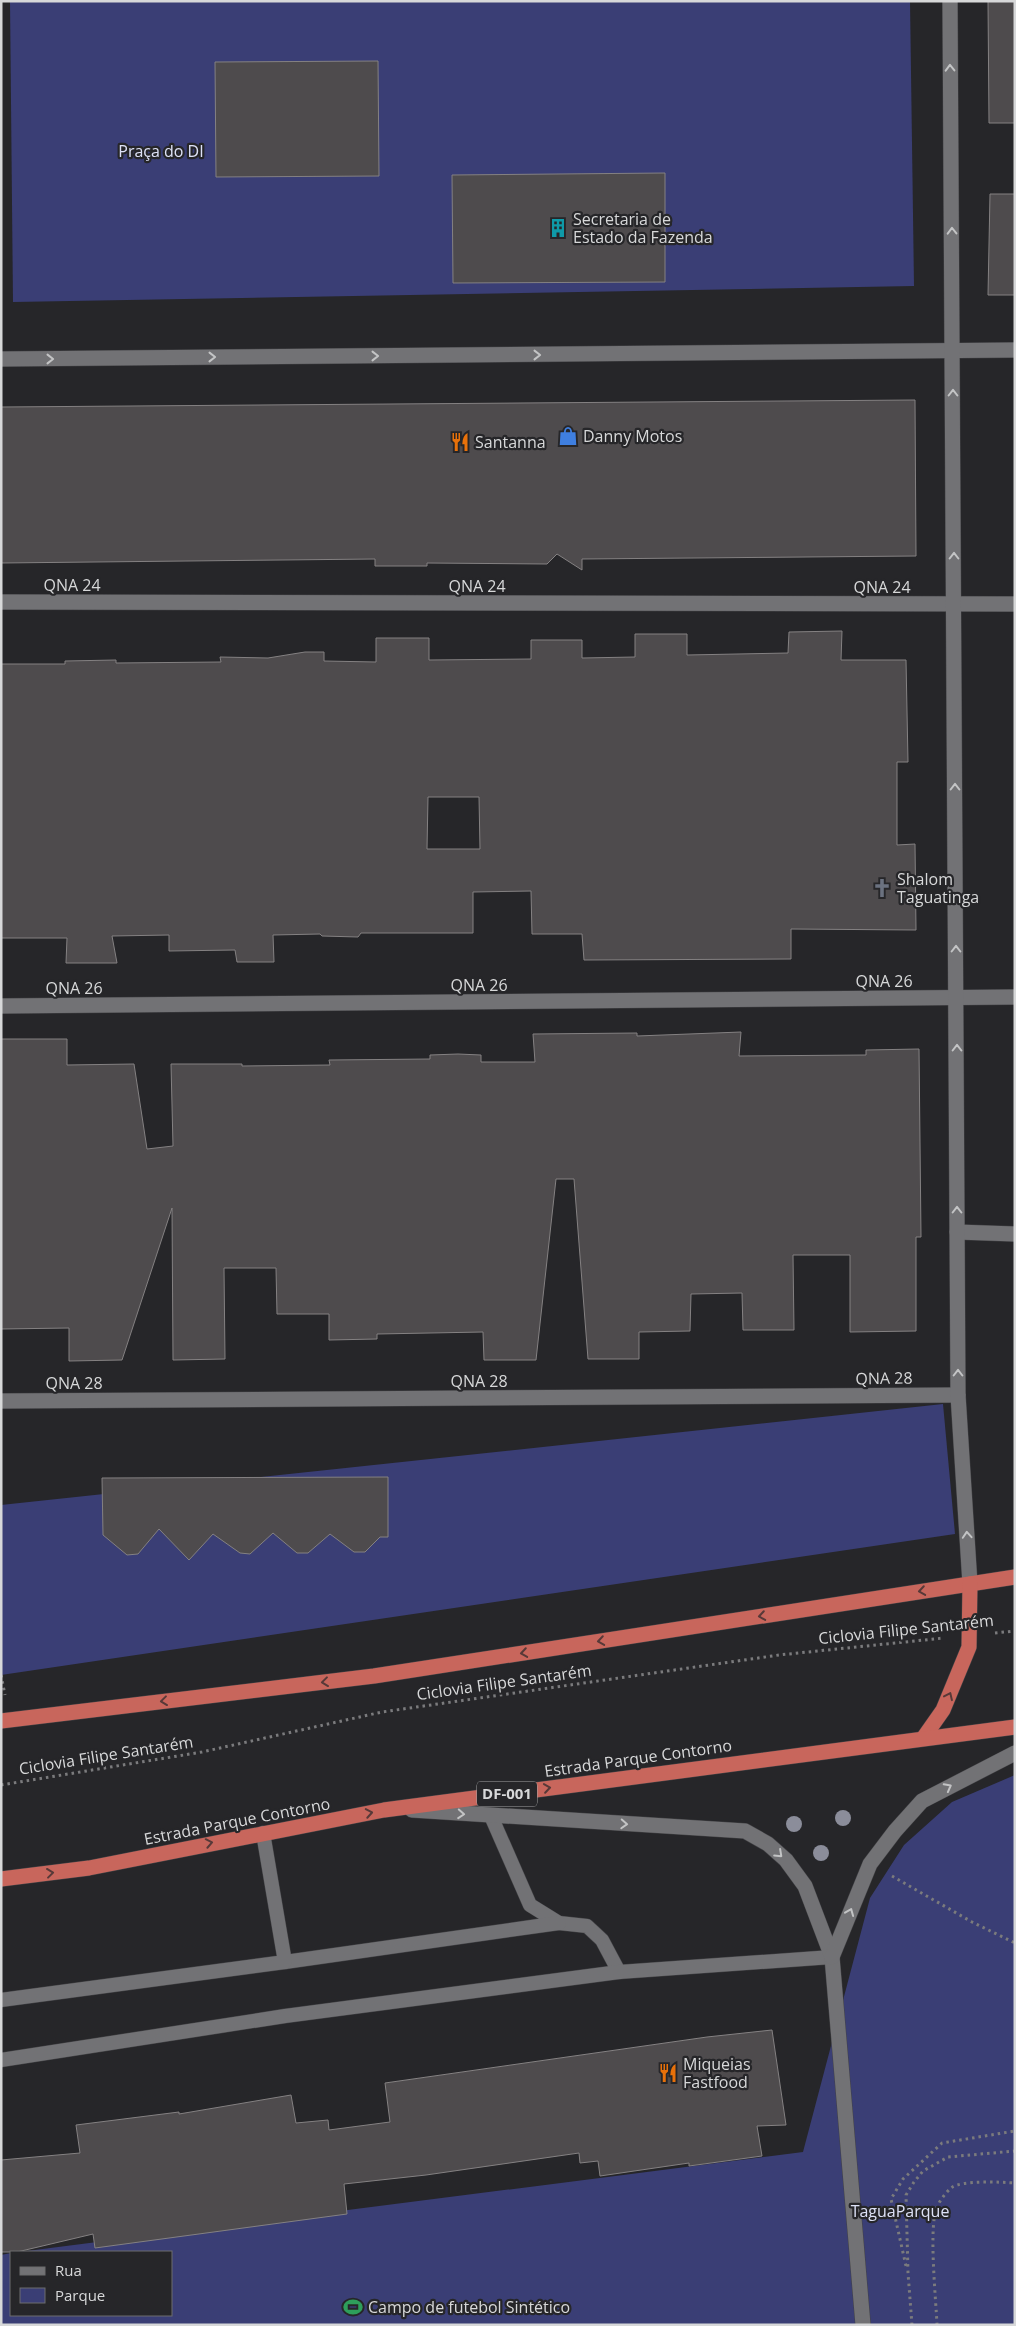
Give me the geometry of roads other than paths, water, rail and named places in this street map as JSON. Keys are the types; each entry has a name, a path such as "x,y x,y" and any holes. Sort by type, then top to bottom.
{"highway":[{"path":"1,1721 374,1676 1015,1577"},
{"path":"924,1737 943,1710 957,1679 968,1647 970,1584"},
{"name":"Estrada Parque Contorno","path":"1,1879 89,1868 395,1809 1015,1726"}],"street":[{"path":"950,1 958,1394 970,1584"},
{"path":"1,359 1015,350"},
{"name":"QNA 24","path":"1,602 1015,604"},
{"name":"QNA 26","path":"1,1006 1015,997"},
{"path":"958,1232 1015,1234"},
{"name":"QNA 28","path":"1,1401 958,1394"},
{"path":"832,1957 870,1864 922,1801 1015,1753"},
{"path":"395,1809 745,1831 786,1860 805,1886 832,1957 863,2325"}],"lane":[{"path":"491,1816 530,1905 559,1923"},
{"path":"263,1833 285,1962"},
{"path":"1,2000 559,1923 588,1926 602,1940 619,1972"},
{"path":"1,2060 284,2016 619,1972 832,1957"}],"place":[{"name":"Secretaria de Estado da Fazenda","path":"558,228"},
{"name":"Danny Motos","path":"568,436"},
{"name":"Santanna","path":"460,442"},
{"name":"Shalom Taguatinga","path":"882,888"},
{"name":"Miqueias Fastfood","path":"668,2073"},
{"name":"Campo de futebol Sintético","path":"353,2307"}],"park label":[{"name":"Praça do DI","path":"161,151"},
{"name":"TaguaParque","path":"900,2211"}]}
